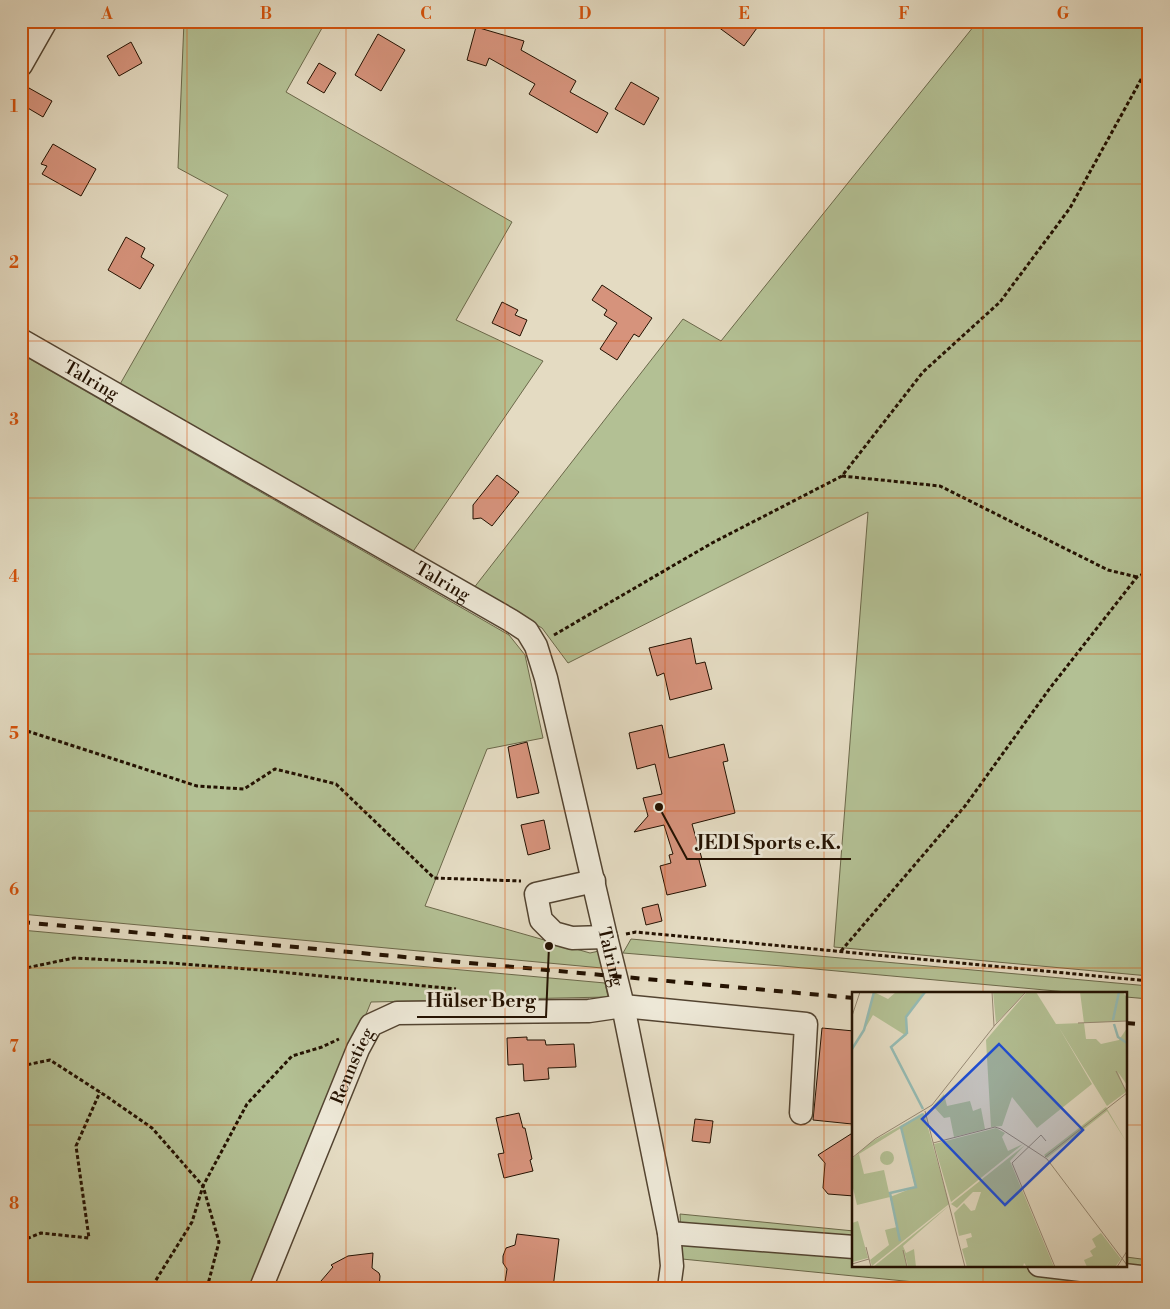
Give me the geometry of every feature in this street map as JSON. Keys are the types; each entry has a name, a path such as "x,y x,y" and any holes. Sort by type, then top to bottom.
{"street":[{"path":"21,65 46,21"},
{"name":"Talring","path":"21,340 528,632 536,646 546,678 606,937 624,1006 669,1233 672,1266 669,1288"},
{"path":"594,881 536,894 541,920 554,933 572,938 606,937"},
{"name":"Talring","path":"624,1006 806,1024 801,1113"},
{"name":"Rennstieg","path":"261,1288 358,1049 371,1025 397,1012 589,1011 624,1006"},
{"path":"669,1233 852,1247"},
{"path":"1047,1266 1149,1278"}],"path":[{"path":"536,646 712,543 842,476 923,372 1000,302 1070,208 1149,65"},
{"path":"842,476 940,486 1108,570 1137,577"},
{"path":"841,952 965,806 1050,688 1137,577 1149,571"},
{"path":"21,729 197,786 244,789 275,769 336,784 434,878 529,881 536,894"},
{"path":"606,937 636,932 1149,981"},
{"path":"21,969 74,958 252,969 456,990"},
{"path":"151,1288 192,1222 204,1186 247,1104 292,1056 322,1047 371,1025"},
{"path":"21,1066 50,1060 100,1092 152,1128 204,1186 219,1242 207,1288"},
{"path":"21,1241 41,1233 89,1238 76,1146 100,1092"}],"green space":[{"path":"184,21 326,21 286,92 512,222 456,320 543,361 412,553 119,386 228,195 178,168"},
{"path":"978,21 1149,21 1149,976 834,947 868,512 568,663 542,628 473,589 683,319 721,341"},
{"path":"21,354 509,635 525,655 543,738 487,749 425,906 590,953 599,951 602,968 21,914"},
{"path":"21,930 605,983 608,997 371,1002 255,1288 21,1288"},
{"path":"631,939 1149,986 1149,999 1128,997 1128,992 1067,992 623,953"},
{"path":"680,1214 852,1231 852,1266 1128,1266 1128,1257 1149,1260 1149,1288 975,1288 682,1259"}],"building":[{"path":"710,21 762,21 744,46"},
{"path":"476,27 524,41 521,50 576,81 570,92 608,113 597,133 529,94 535,84 489,58 486,66 467,60"},
{"path":"378,34 405,50 381,91 355,75"},
{"path":"131,42 142,63 119,76 107,56"},
{"path":"319,63 336,73 324,93 307,83"},
{"path":"631,82 659,98 644,125 615,109"},
{"path":"29,88 52,101 43,117 21,104"},
{"path":"53,144 96,169 81,196 42,174 47,166 41,164"},
{"path":"126,237 145,248 141,257 154,265 140,289 108,270"},
{"path":"602,285 652,318 639,337 634,334 617,360 600,349 617,323 604,315 607,310 592,300"},
{"path":"502,302 518,310 515,315 527,320 520,336 492,323"},
{"path":"497,475 519,492 492,526 481,518 473,519 473,505"},
{"path":"691,638 696,664 705,662 712,689 670,700 664,673 657,676 649,648"},
{"path":"662,725 669,758 724,744 728,761 723,762 735,813 692,824 702,859 699,860 706,886 667,895 660,866 671,863 669,855 673,854 664,825 634,832 648,816 643,798 662,794 655,764 637,769 629,733"},
{"path":"527,742 539,793 517,798 508,747"},
{"path":"544,820 550,849 528,855 521,825"},
{"path":"658,904 662,921 646,925 642,908"},
{"path":"822,1028 852,1031 852,1124 813,1120"},
{"path":"527,1037 527,1040 545,1040 546,1045 574,1044 576,1067 548,1068 549,1079 524,1081 523,1064 508,1065 507,1038"},
{"path":"519,1113 523,1128 525,1128 533,1171 504,1178 498,1154 504,1153 496,1118"},
{"path":"695,1119 713,1121 710,1143 692,1141"},
{"path":"852,1133 852,1196 828,1194 823,1188 825,1163 818,1155"},
{"path":"517,1234 559,1239 553,1288 504,1288 507,1269 503,1263 503,1256 506,1248 515,1245"},
{"path":"373,1253 372,1268 379,1273 379,1288 315,1288 333,1267 331,1265 348,1256"}],"railway":[{"path":"21,922 852,998"},
{"path":"1128,1023 1149,1025"}],"place":[{"name":"JEDI Sports e.K.","path":"659,807"},
{"name":"Hülser Berg","path":"549,946"}]}
